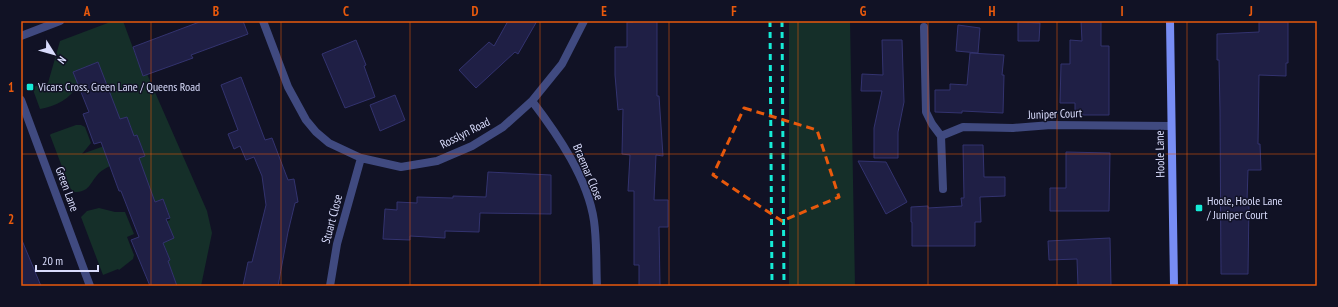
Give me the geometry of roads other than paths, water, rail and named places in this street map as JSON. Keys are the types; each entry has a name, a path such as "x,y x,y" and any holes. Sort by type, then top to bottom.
{"street":[{"path":"21,36 60,21"},
{"name":"Rosslyn Road","path":"263,21 288,87 306,120 316,132 329,142 361,158 401,167 436,161 472,146 497,131 532,101 562,64 584,21"},
{"name":"Hoole Lane","path":"1170,21 1174,286"},
{"path":"924,27 926,112 932,124 941,136 943,189"},
{"name":"Green Lane","path":"21,100 90,286"},
{"name":"Braemar Close","path":"532,101 562,141 591,205 594,226 597,286"},
{"name":"Juniper Court","path":"941,136 963,127 1013,128 1051,125 1171,126"},
{"name":"Stuart Close","path":"330,286 337,244 361,158"}],"railway":[{"path":"770,21 772,286"},
{"path":"782,21 784,286"}],"place":[{"name":"Vicars Cross, Green Lane / Queens Road","path":"30,87"},
{"name":"Hoole, Hoole Lane / Juniper Court","path":"1199,208"}]}
